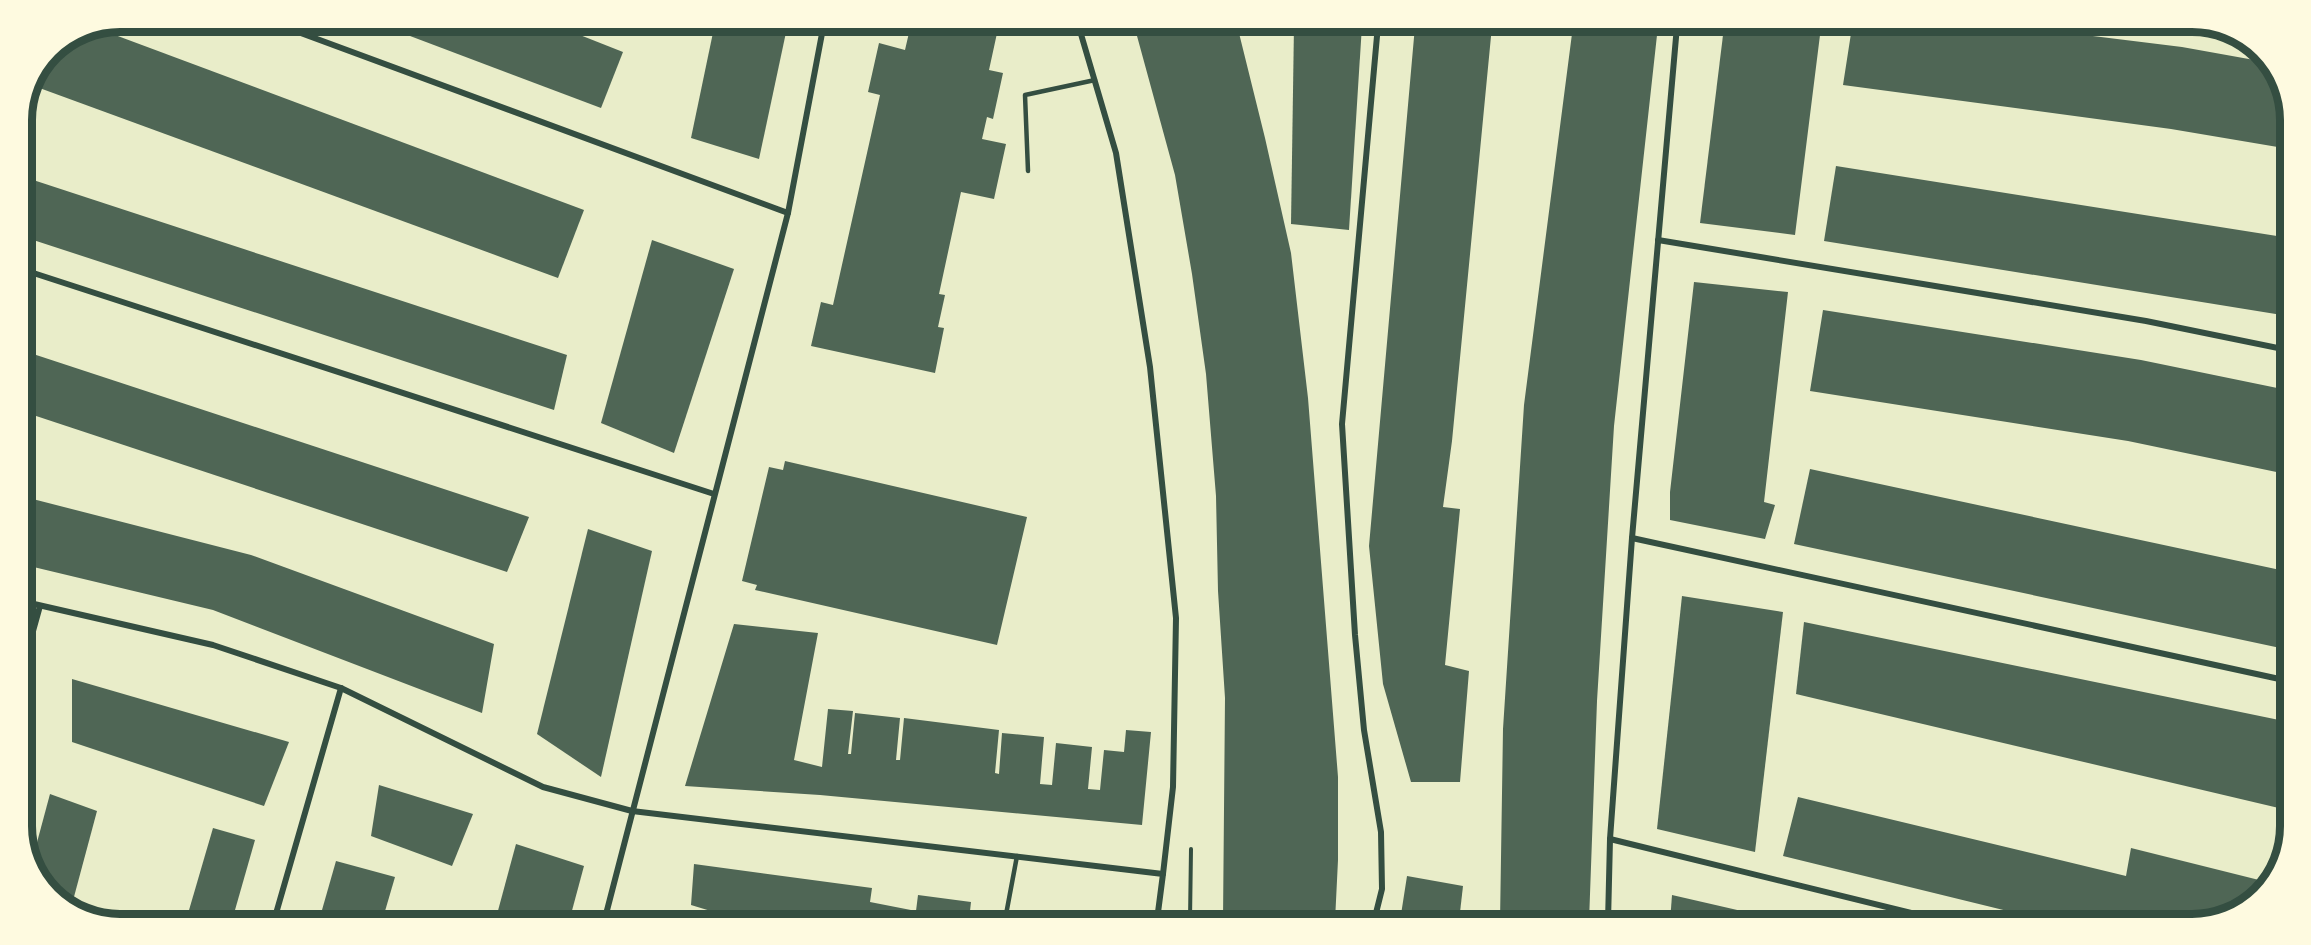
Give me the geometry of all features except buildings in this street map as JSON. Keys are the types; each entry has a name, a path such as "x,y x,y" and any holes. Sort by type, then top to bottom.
{"street":[{"path":"298,32 788,213"},
{"path":"606,914 788,213 823,32"},
{"path":"1080,32 1116,153 1150,367 1176,618 1173,787 1158,914"},
{"path":"1376,914 1382,889 1382,832 1364,730 1356,647 1342,424 1377,32"},
{"path":"1608,914 1610,839 1632,538 1676,32"},
{"path":"1658,240 2146,321 2279,348"},
{"path":"32,273 714,494"},
{"path":"1632,538 2280,679"},
{"path":"32,604 213,645 341,688 543,787 632,811 1163,874"},
{"path":"32,635 40,606"},
{"path":"276,914 341,688"},
{"path":"1610,839 1915,914"}],"lane":[{"path":"1028,171 1025,95 1095,80"},
{"path":"1006,914 1017,856"}]}
